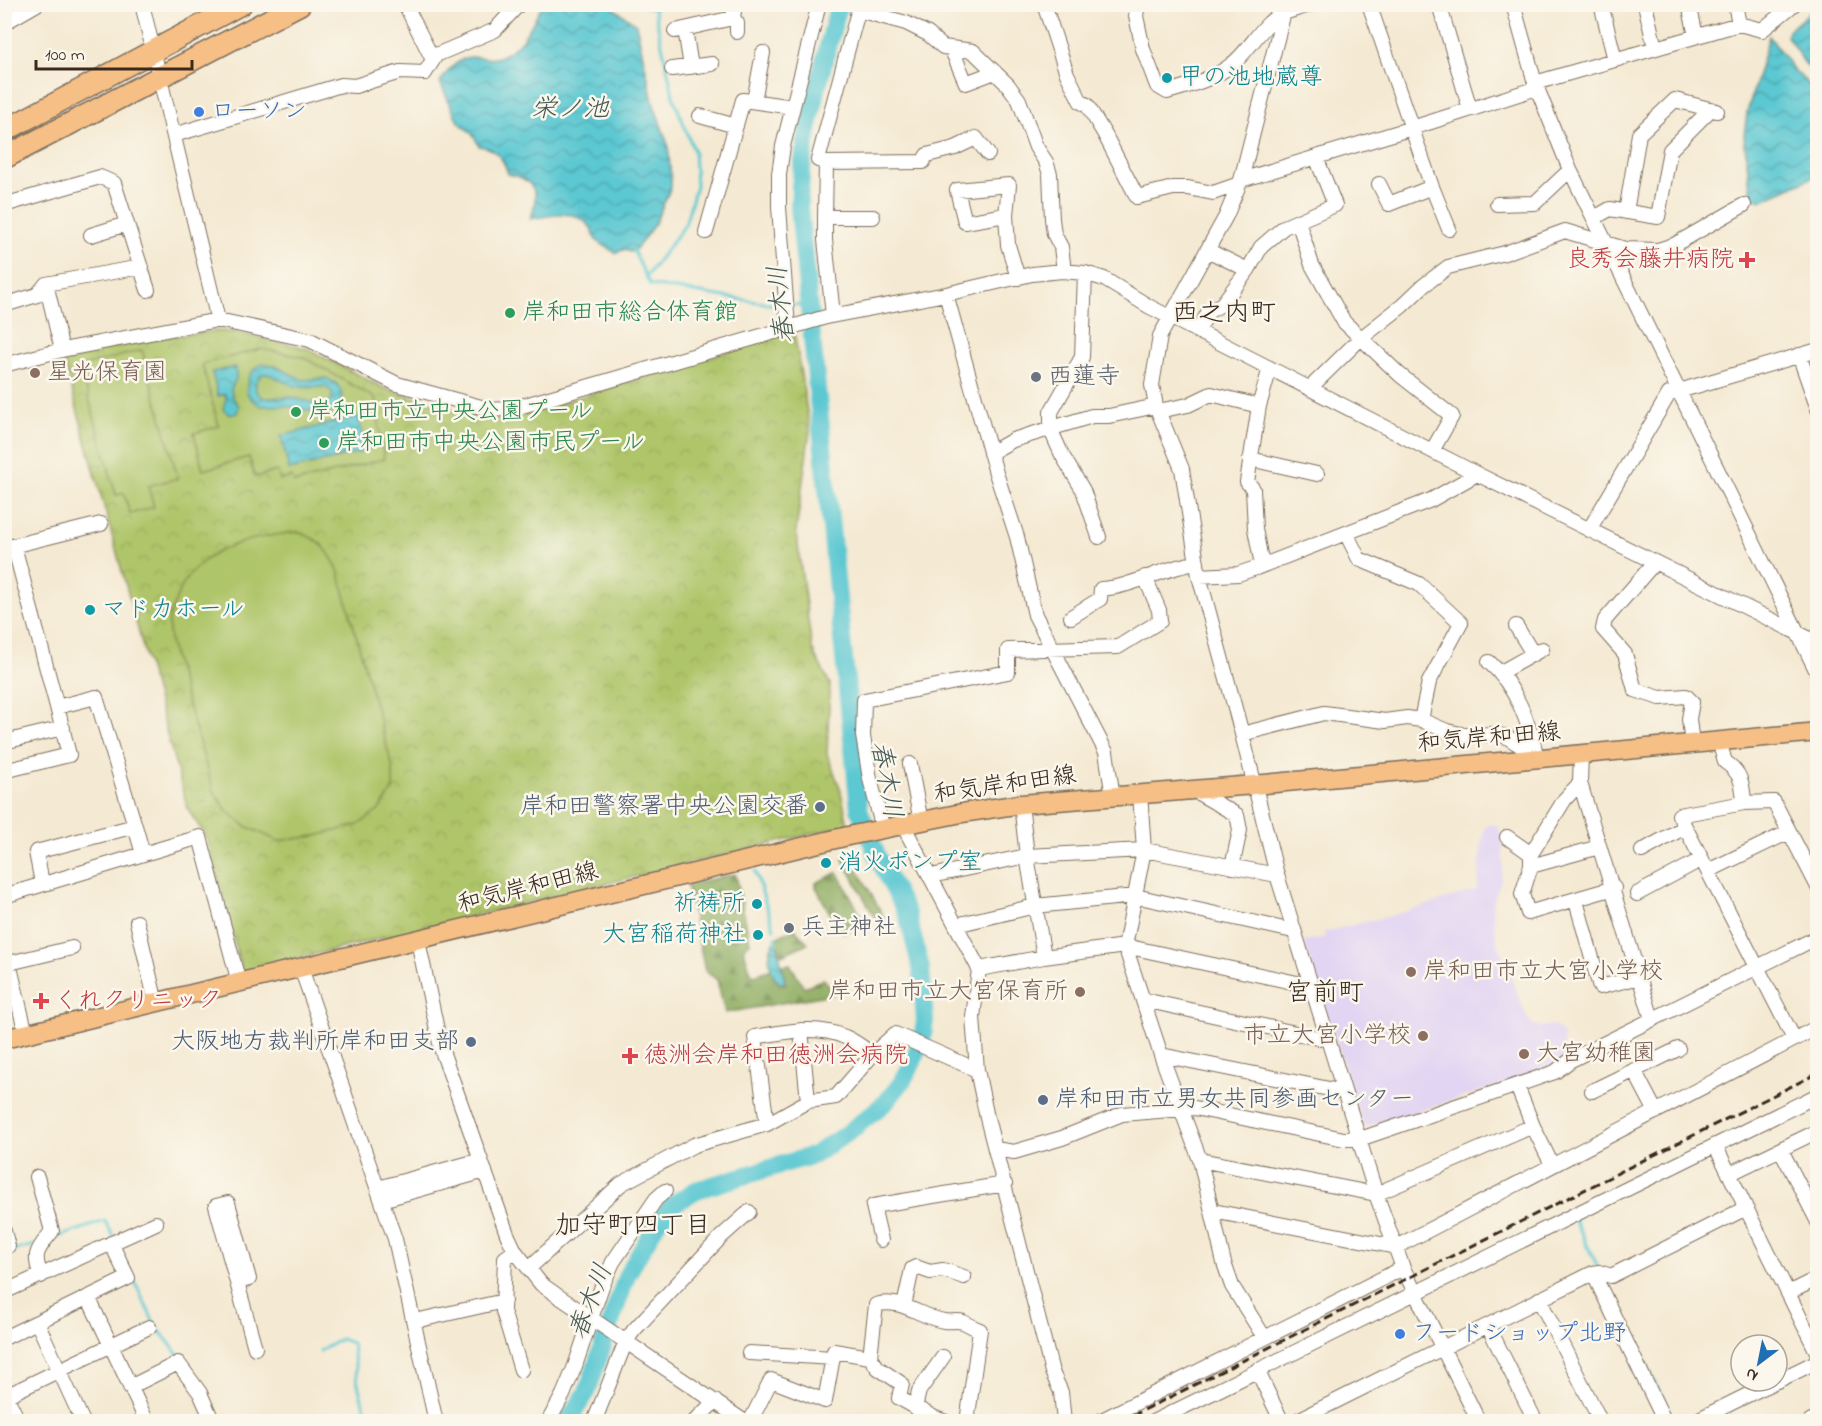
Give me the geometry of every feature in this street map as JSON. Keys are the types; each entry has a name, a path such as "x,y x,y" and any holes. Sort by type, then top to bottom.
{"highway":[{"path":"4,131 241,4"},
{"path":"4,158 300,4"}],"main road":[{"name":"和気岸和田線","path":"4,1039 848,836 1021,804 1254,785 1818,732"}],"street":[{"path":"4,23 37,4"},
{"path":"142,4 218,320"},
{"path":"405,4 433,60"},
{"path":"174,135 341,85 355,86 400,72 425,73 436,55 495,30 519,4"},
{"path":"791,327 779,207 779,174 783,146 819,4"},
{"path":"1044,4 1067,74 1081,102 1087,105 1106,135 1137,197 1173,188 1188,188 1213,193 1316,157 1655,48 1739,24 1762,30 1794,4"},
{"path":"1138,4 1136,16 1143,49 1157,86 1167,92 1226,69 1239,59 1270,22 1285,9 1312,4"},
{"path":"1369,4 1449,230"},
{"path":"1439,4 1470,109"},
{"path":"1513,4 1536,86 1570,170 1818,674"},
{"path":"1601,4 1615,60"},
{"path":"1645,4 1655,48"},
{"path":"1689,4 1696,36"},
{"path":"1735,4 1739,24"},
{"path":"988,154 976,138 955,148 927,155 923,162 826,163 818,160 859,7 906,23 928,34 943,47 973,51 1008,85 1019,100 1035,147 1046,162 1050,174 1054,234 1061,247 1064,271"},
{"path":"1285,9 1240,182 1226,216 1160,336 1152,386 1157,408 1182,469 1198,569 1277,875 1376,1194 1403,1268 1479,1422"},
{"path":"691,67 680,30 735,18"},
{"path":"951,48 966,83 995,72"},
{"path":"754,101 763,53"},
{"path":"672,69 712,64"},
{"path":"706,232 743,99 793,107"},
{"path":"1594,218 1610,209 1626,212 1658,217 1670,150 1715,111 1675,100 1639,134 1626,212"},
{"path":"700,116 736,126"},
{"path":"1198,331 1209,311 1222,304 1248,270 1261,247 1284,227 1335,205 1316,157"},
{"path":"826,163 825,240 830,316"},
{"path":"1497,204 1535,202 1570,170"},
{"path":"4,205 100,177 114,183 148,290"},
{"path":"1379,184 1389,204 1432,187"},
{"path":"1310,388 1360,339 1448,267 1505,253 1566,231 1631,250 1658,250 1674,245 1744,206"},
{"path":"1006,215 1008,245 1018,278"},
{"path":"825,217 873,217"},
{"path":"1298,221 1311,264 1344,322 1400,375 1452,416 1432,451"},
{"path":"91,235 127,224"},
{"path":"1207,250 1248,270"},
{"path":"4,305 37,296 46,284 141,267"},
{"path":"4,365 62,350 218,320 310,340 398,384 492,410 515,408 830,316 946,294 1032,274 1064,271 1085,273 1104,279 1150,307 1477,474 1818,643"},
{"path":"1085,273 1082,357 1051,412 1052,429 1062,455 1083,490 1099,537"},
{"path":"46,284 62,350"},
{"path":"946,294 990,453 1017,537 1035,615 1106,752 1113,796"},
{"path":"1589,530 1669,394 1818,350"},
{"path":"1799,355 1818,409"},
{"path":"1262,566 1254,529 1252,489 1247,482 1258,406 1270,368"},
{"path":"990,453 1013,440 1092,416 1109,416 1188,405 1211,394 1258,406"},
{"path":"1250,459 1317,474"},
{"path":"1071,617 1100,599 1101,589 1114,588 1178,565 1238,574 1431,500 1477,474"},
{"path":"4,771 69,755 9,547 101,524"},
{"path":"1346,533 1359,559 1419,584 1461,623 1429,681 1420,720"},
{"path":"1655,562 1605,620 1604,629 1625,654 1635,690 1660,698 1686,696 1692,702 1689,719 1692,744"},
{"path":"881,830 863,736 864,700 1008,672 1008,650 1118,647 1160,621 1159,610 1145,577"},
{"path":"1501,672 1538,652 1515,626"},
{"path":"1489,662 1501,672 1524,709 1537,757"},
{"path":"57,707 96,697 143,854"},
{"path":"1242,734 1324,713 1385,721 1407,718 1465,735 1495,734 1507,737 1537,757"},
{"path":"4,742 63,728"},
{"path":"1719,741 1725,762 1740,774 1744,803"},
{"path":"1581,754 1580,783 1652,1018"},
{"path":"910,764 912,824 931,876 979,969 973,1017 977,1070 1052,1372 1060,1392 1064,1422"},
{"path":"1580,783 1565,799 1531,860 1522,894 1528,914 1614,888"},
{"path":"1192,790 1237,815 1240,830 1232,867"},
{"path":"1140,794 1144,850 1125,946 1161,1055 1200,1160 1224,1263 1232,1286 1264,1337"},
{"path":"1794,1039 1679,815 1744,803 1774,802 1818,887"},
{"path":"1021,804 1044,957"},
{"path":"42,883 36,852 135,826"},
{"path":"1642,851 1685,827"},
{"path":"1637,894 1789,832"},
{"path":"4,896 200,837 238,983"},
{"path":"1507,837 1531,860"},
{"path":"1531,860 1599,847"},
{"path":"931,876 1027,856 1144,850 1277,875"},
{"path":"956,925 1035,906 1135,896 1293,931"},
{"path":"1576,901 1600,987 1640,977"},
{"path":"137,922 156,1003"},
{"path":"995,1149 1014,1152 1062,1138 1122,1114 1195,1108 1344,1139 1360,1139 1554,1072 1571,1060 1652,1018 1818,937"},
{"path":"418,941 441,1048 515,1251 542,1284 745,1422"},
{"path":"979,969 1125,946 1311,986"},
{"path":"26,1034 9,963 72,948"},
{"path":"302,968 395,1239 436,1422"},
{"path":"1144,1000 1318,1038 1328,1037"},
{"path":"1213,1211 1396,1248 1818,1027"},
{"path":"767,1124 755,1037 801,1030 825,1030 846,1037 873,1054"},
{"path":"801,1030 808,1101"},
{"path":"529,1268 621,1184 694,1145 767,1124 808,1101 836,1097 873,1054 895,1034 977,1070"},
{"path":"1592,1091 1678,1049"},
{"path":"1161,1055 1344,1092"},
{"path":"1634,1070 1656,1112"},
{"path":"1517,1086 1552,1165"},
{"path":"1153,1422 1818,1095"},
{"path":"1200,1160 1376,1194 1533,1126"},
{"path":"1729,1174 1818,1131"},
{"path":"1715,1145 1818,1354"},
{"path":"1781,1149 1818,1222"},
{"path":"380,1194 483,1165"},
{"path":"37,1177 52,1231 37,1253 35,1260 41,1276"},
{"path":"881,1240 873,1206 1005,1184"},
{"path":"548,1422 567,1386 593,1319 602,1286 613,1262 656,1199 665,1191"},
{"path":"238,1282 249,1279 228,1203 216,1206 255,1348"},
{"path":"1294,1422 1593,1273 1599,1272 1611,1276 1746,1208"},
{"path":"594,1422 624,1340 722,1236 749,1212"},
{"path":"4,1292 156,1223"},
{"path":"4,1231 8,1246"},
{"path":"4,1338 128,1278 111,1243"},
{"path":"515,1251 505,1258 503,1311 520,1370"},
{"path":"904,1306 912,1269 916,1267 930,1272 943,1270 964,1276"},
{"path":"1098,1422 1403,1268"},
{"path":"1593,1273 1665,1422"},
{"path":"1788,1293 1818,1278"},
{"path":"88,1297 147,1422"},
{"path":"1539,1299 1601,1422"},
{"path":"415,1321 504,1301"},
{"path":"946,1422 899,1398 902,1384 878,1368 870,1357 876,1305 884,1303 904,1306 944,1322 963,1322 980,1330 968,1422"},
{"path":"37,1322 83,1422"},
{"path":"1488,1326 1536,1422"},
{"path":"18,1422 5,1394 149,1328"},
{"path":"750,1422 771,1380 825,1401 834,1351 870,1357"},
{"path":"749,1353 833,1358"},
{"path":"915,1408 919,1391 943,1357"},
{"path":"1789,1375 1818,1361"},
{"path":"130,1387 178,1363 200,1393 213,1422"},
{"path":"1257,1370 1282,1422"},
{"path":"1693,1422 1752,1393"},
{"path":"694,1422 715,1401"},
{"path":"1810,1422 1818,1418"}],"shaded area":[{"name":"岸和田市立大宮小学校","path":"1490,824 1497,825 1503,840 1501,880 1492,906 1497,941 1527,1018 1531,1023 1540,1027 1551,1025 1562,1033 1564,1061 1500,1085 1364,1127 1304,942 1325,937 1324,932 1391,916 1477,890 1483,834 1485,827"}],"green space":[{"path":"69,111 70,114 5,148 5,140 29,127"},
{"path":"218,331 236,332 306,348 386,389 489,420 509,419 794,331 810,430 796,531 812,649 830,684 827,754 840,788 848,825 242,972 207,838 188,810 63,358 159,338"},
{"name":"岸和田市立中央公園プール","path":"261,349 303,357 375,398 384,459 294,483 292,477 280,480 277,471 255,477 249,457 203,470 194,433 219,426 202,364"},
{"path":"142,350 178,478 148,486 154,507 130,514 124,493 116,495 80,367"},
{"path":"298,532 312,538 322,546 338,570 393,769 393,788 378,811 358,825 316,836 278,841 246,826 228,812 214,792 174,655 169,619 183,584 209,557 242,542"},
{"path":"850,855 885,919 877,922 843,859"},
{"path":"836,873 864,921 862,925 844,933 837,927 816,887 816,883"},
{"path":"734,874 750,943 743,948 751,973 754,975 772,969 776,981 785,981 782,965 790,964 804,987 824,979 833,994 725,1013 717,980 705,971 687,885"},
{"path":"793,929 808,943 782,955 776,938"}],"water":[{"name":"栄ノ池","path":"542,5 609,5 636,24 653,102 668,145 671,187 655,223 637,248 630,252 626,249 615,253 596,240 592,229 584,220 573,215 560,214 530,219 535,195 530,184 517,176 508,174 504,163 494,152 479,146 474,136 457,120 440,82 454,65 463,59 468,57 494,58 509,52 526,34"},
{"path":"1817,6 1817,76 1806,65 1787,36 1788,31"},
{"path":"1769,36 1792,68 1817,93 1818,175 1762,200 1751,197 1744,136 1747,113"},
{"path":"262,364 275,366 303,380 326,378 337,384 341,391 340,403 336,409 326,414 286,406 261,406 247,393 250,376","holes":["263,374 299,387 325,387 332,392 332,400 323,405 289,397 264,398 257,393 256,385 257,380"]},
{"path":"236,367 236,379 231,389 233,398 239,406 237,413 230,415 223,409 225,394 218,396 212,372"},
{"name":"岸和田市中央公園市民プール","path":"358,416 366,451 289,470 281,436"},
{"path":"774,942 777,943 785,982 780,983 771,969 769,958"}],"waterway":[{"path":"638,4 654,9 674,99 694,151 696,186 685,225 646,277"},
{"path":"654,8 673,4"},
{"name":"春木川","path":"567,1422 587,1392 627,1275 657,1223 672,1205 696,1190 814,1155 849,1132 886,1102 902,1082 922,1040 925,1021 921,968 907,914 877,856 859,809 799,207 808,130 839,4"},
{"path":"633,250 650,285 782,306"},
{"path":"795,305 807,303"},
{"path":"755,871 774,929"},
{"path":"776,937 777,943"},
{"path":"1574,1219 1598,1267"},
{"path":"52,1239 105,1221 114,1237"},
{"path":"4,1253 35,1245"},
{"path":"133,1278 155,1325 182,1359"},
{"path":"1605,1281 1640,1352"},
{"path":"320,1351 341,1339 352,1343 358,1384 368,1422"},
{"path":"1642,1357 1674,1422"}],"railway":[{"path":"1120,1422 1818,1073"}],"place":[{"name":"甲の池地蔵尊","path":"1167,78"},
{"name":"ローソン","path":"199,112"},
{"name":"良秀会藤井病院","path":"1747,260"},
{"name":"岸和田市総合体育館","path":"510,313"},
{"name":"星光保育園","path":"35,373"},
{"name":"西蓮寺","path":"1036,377"},
{"name":"岸和田市立中央公園プール","path":"296,412"},
{"name":"岸和田市中央公園市民プール","path":"324,443"},
{"name":"マドカホール","path":"90,610"},
{"name":"岸和田警察署中央公園交番","path":"820,807"},
{"name":"消火ポンプ室","path":"826,863"},
{"name":"祈祷所","path":"757,904"},
{"name":"兵主神社","path":"789,928"},
{"name":"大宮稲荷神社","path":"758,935"},
{"name":"岸和田市立大宮小学校","path":"1411,972"},
{"name":"岸和田市立大宮保育所","path":"1080,992"},
{"name":"くれクリニック","path":"41,1001"},
{"name":"市立大宮小学校","path":"1423,1036"},
{"name":"大阪地方裁判所岸和田支部","path":"471,1042"},
{"name":"大宮幼稚園","path":"1524,1054"},
{"name":"徳洲会岸和田徳洲会病院","path":"630,1056"},
{"name":"岸和田市立男女共同参画センター","path":"1043,1100"},
{"name":"フードショップ北野","path":"1400,1334"}],"district":[{"name":"西之内町","path":"1224,314"},
{"name":"宮前町","path":"1325,994"},
{"name":"加守町四丁目","path":"633,1227"}]}
